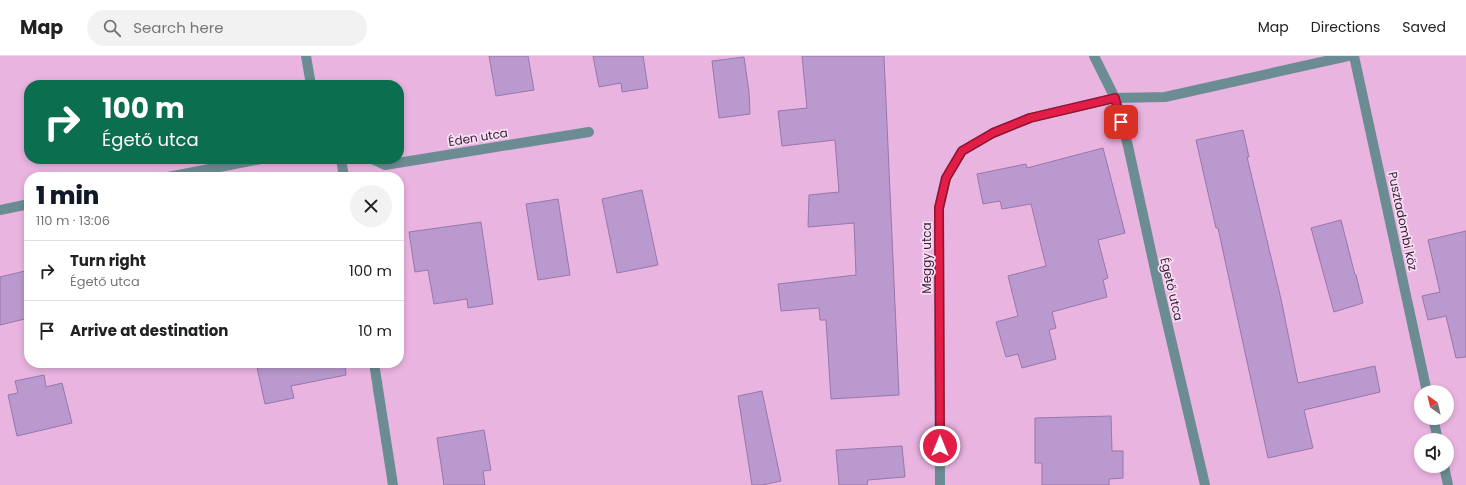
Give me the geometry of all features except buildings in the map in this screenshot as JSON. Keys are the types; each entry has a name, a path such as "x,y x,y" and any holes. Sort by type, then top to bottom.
{"street":[{"path":"306,56 310,80"},
{"path":"1094,56 1115,98"},
{"name":"Meggy utca","path":"940,485 939,208 946,178 962,151 993,133 1030,118 1115,98 1165,97 1348,56"},
{"name":"Pusztadombi köz","path":"1354,56 1426,385"},
{"name":"Égető utca","path":"1115,98 1128,146 1159,288 1205,485"},
{"name":"Éden utca","path":"404,162 589,132"},
{"path":"194,172 235,164"},
{"path":"0,210 24,205"},
{"path":"375,368 393,485"},
{"path":"1445,473 1448,485"}],"route":[{"path":"940,446 939,208 946,178 962,151 993,133 1030,118 1115,98 1121,122"}]}
